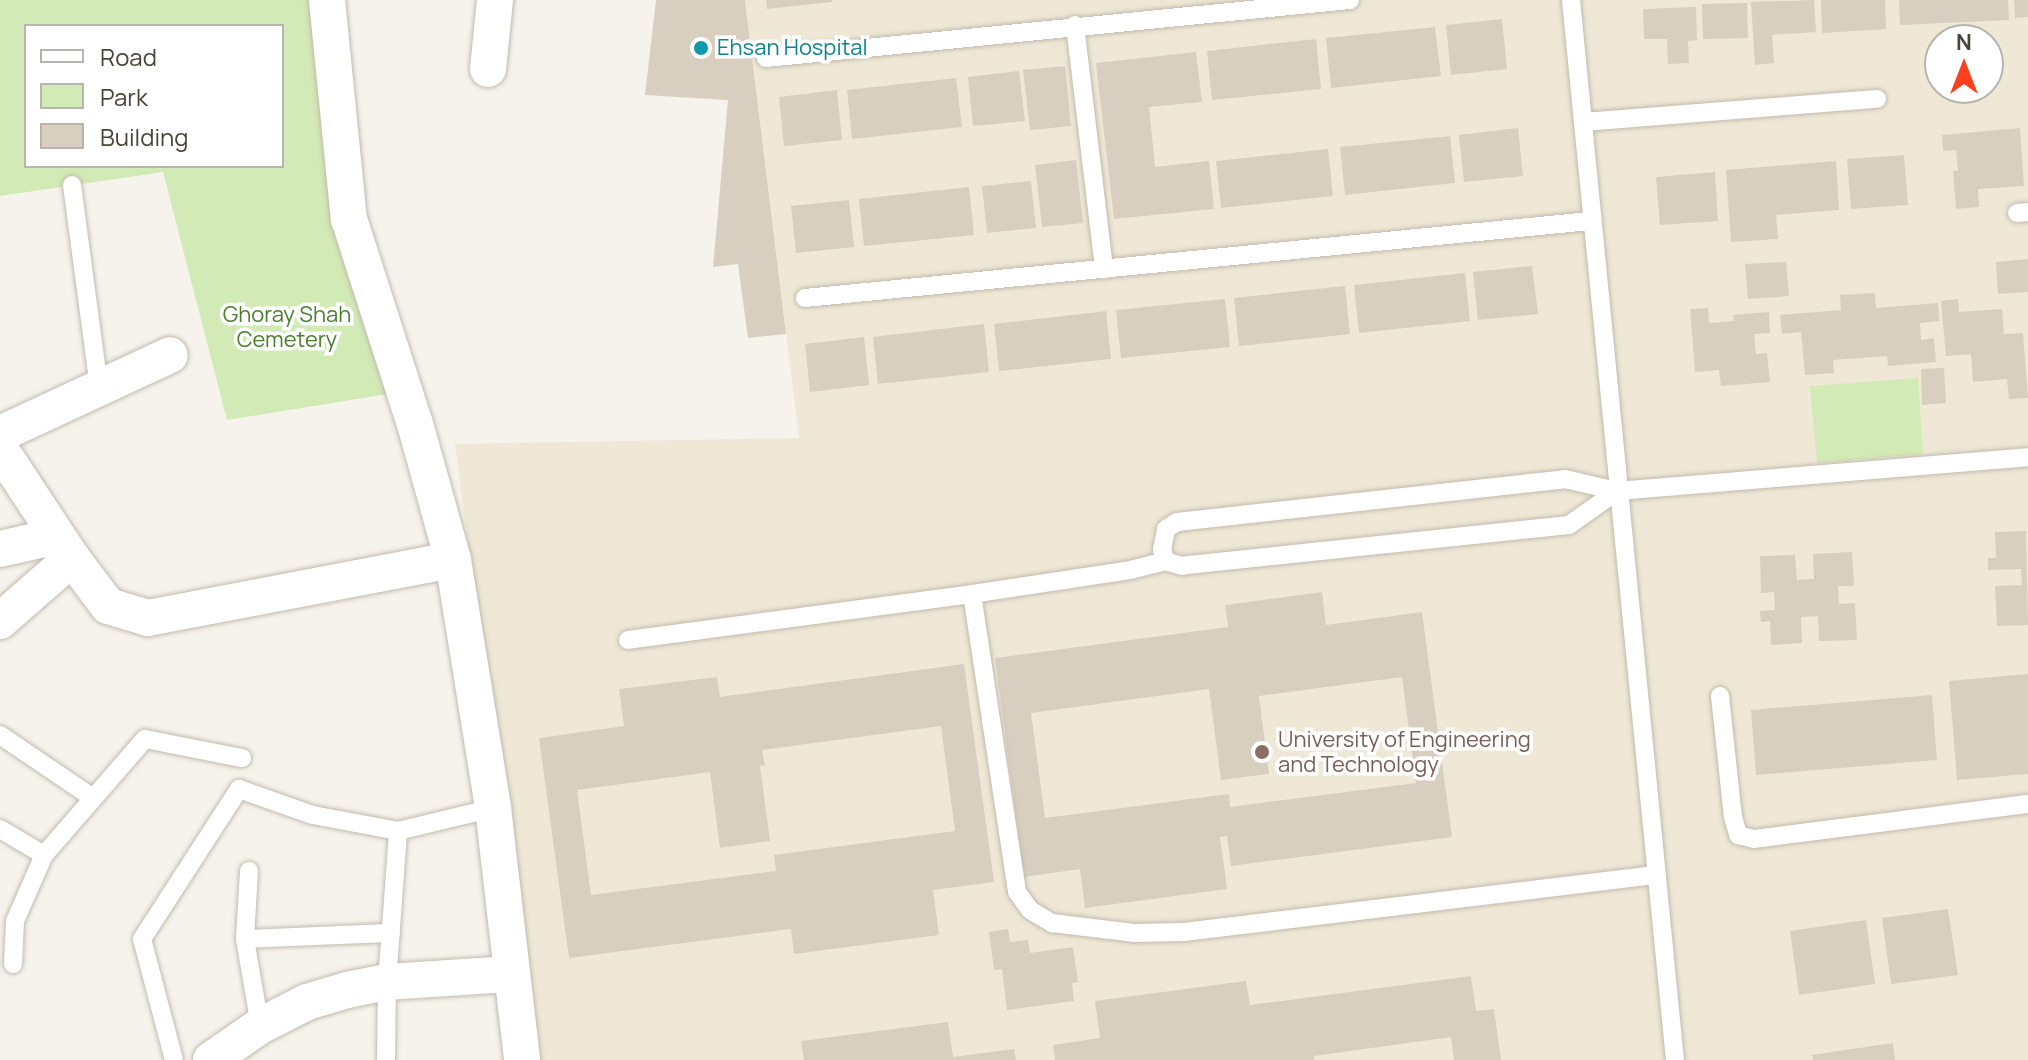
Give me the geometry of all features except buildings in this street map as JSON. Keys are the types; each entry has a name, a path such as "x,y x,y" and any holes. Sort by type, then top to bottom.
{"street":[{"path":"327,0 349,219 415,424 453,560 493,808 522,1060"},
{"path":"488,69 495,0"},
{"path":"0,434 170,355"},
{"path":"0,449 108,606 148,618 453,560"},
{"path":"0,549 65,547"},
{"path":"0,621 65,547"},
{"path":"211,1060 260,1026 307,1002 387,982 511,974"}],"lane":[{"path":"766,58 1350,0"},
{"path":"1571,0 1654,875 1675,1060"},
{"path":"1075,25 1104,269"},
{"path":"1583,122 1877,99"},
{"path":"72,185 99,388"},
{"path":"805,298 1591,221"},
{"path":"1166,561 1162,538 1166,529 1177,522 1565,479 1617,491 2028,457"},
{"path":"628,640 972,594 1131,570 1166,561 1182,566 1569,525 1617,491"},
{"path":"972,594 1017,892 1030,910 1052,923 1135,933 1184,932 1654,875"},
{"path":"1720,696 1733,817 1738,835 1754,839 2028,804"},
{"path":"0,735 93,798"},
{"path":"13,964 15,921 44,855 145,739 242,758"},
{"path":"174,1060 142,939 239,789 313,815 398,831 493,808"},
{"path":"0,829 44,855"},
{"path":"386,1060 387,982 398,831"},
{"path":"249,871 245,939 260,1026"},
{"path":"245,939 391,933"}],"shaded area":[{"name":"University of Engineering and Technology","path":"745,0 2028,0 2028,1060 535,1060 455,444 799,438"}],"green space":[{"name":"Ghoray Shah Cemetery","path":"0,0 317,0 394,393 227,420 163,172 0,196"},
{"path":"1918,378 1923,454 1817,463 1810,386"}],"place":[{"name":"Ehsan Hospital","path":"701,48"},
{"name":"University of Engineering and Technology","path":"1262,752"}]}
